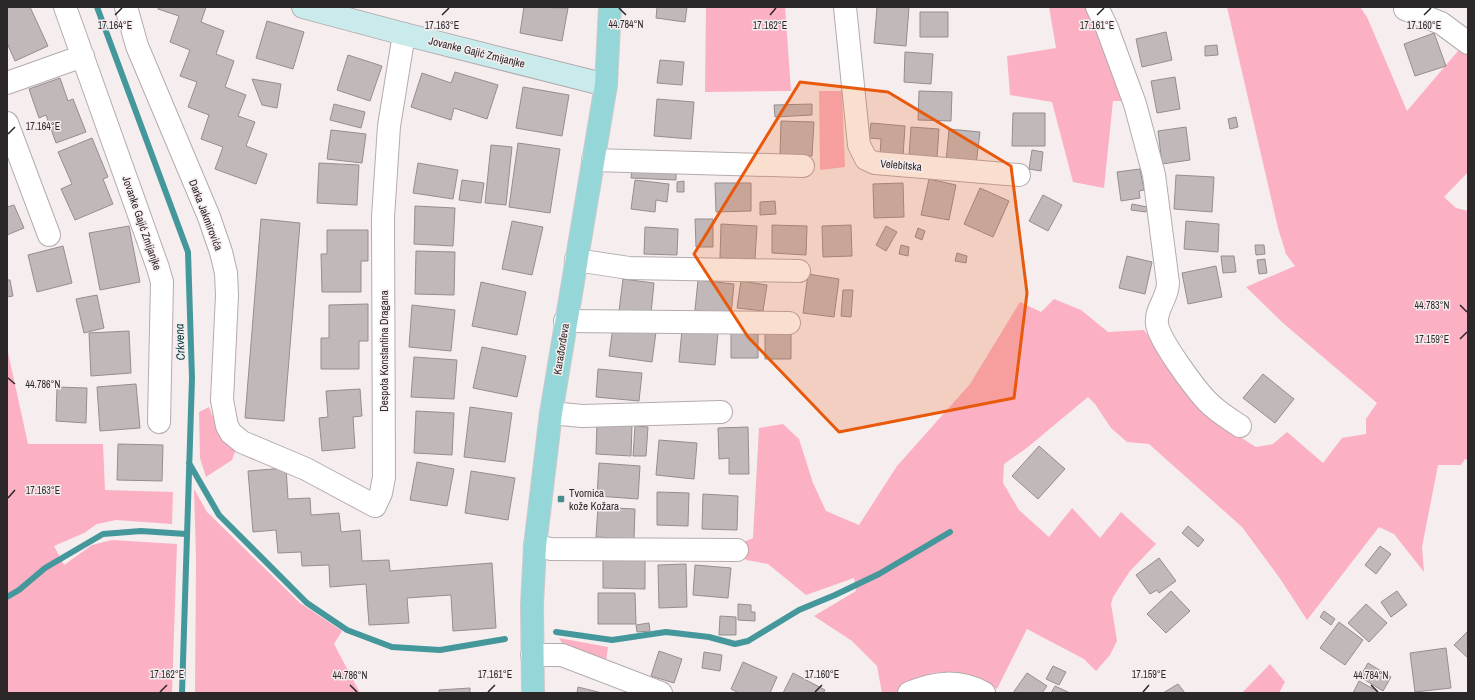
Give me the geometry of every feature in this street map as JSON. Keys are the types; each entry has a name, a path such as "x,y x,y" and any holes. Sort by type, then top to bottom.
{"main road":[{"name":"Karađorđeva","path":"533,693 532,655 535,546 551,413 565,321 606,84 610,7"}],"street":[{"name":"Jovanke Gajić Zmijanjke","path":"66,7 162,282 159,422"},
{"name":"Darka Jakmirovića","path":"126,7 137,46 209,217 221,252 226,273 227,295 222,400 224,419 231,433"},
{"name":"Jovanke Gajić Zmijanjke","path":"303,7 404,34 606,84"},
{"name":"Velebitska","path":"845,7 860,145 866,159 875,163 1019,175"},
{"path":"1097,7 1107,28 1135,104 1154,175 1168,283 1165,298 1157,315 1157,324 1170,351 1206,400 1217,410 1240,426"},
{"path":"1405,9 1441,23 1468,43"},
{"name":"Despota Konstantina Dragana","path":"231,433 242,442 306,470 375,506 381,493 384,477 383,217 389,126 404,34"},
{"path":"7,82 82,56"},
{"path":"7,123 49,235"},
{"path":"593,160 803,166"},
{"path":"576,260 629,268 800,271"},
{"path":"565,321 789,323"},
{"path":"551,413 582,416 721,412"},
{"path":"535,546 551,549 737,550"},
{"path":"532,655 562,655 661,693"},
{"path":"909,693 928,686 948,683 963,685 984,693"}],"highlighted area":[{"path":"800,82 888,92 1011,166 1027,293 1014,398 839,432 748,337 694,254"}],"shaded area":[{"path":"706,7 785,7 791,91 705,92"},
{"path":"1049,7 1086,7 1128,101 1113,101 1104,188 1073,182 1052,102 1010,95 1007,56 1056,48"},
{"path":"1227,7 1360,7 1367,17 1407,111 1463,45 1468,49 1468,172 1444,197 1456,208 1468,211 1468,460 1465,459 1461,465 1438,465 1422,547 1424,572 1394,534 1379,527 1307,620 1281,580 1242,527 1149,444 1127,442 1111,428 1095,404 1088,397 1028,447 1004,464 1003,483 1019,510 1049,537 1072,508 1100,538 1121,512 1156,544 1130,571 1113,597 1111,604 1117,641 1110,655 1096,671 1084,659 1027,629 997,689 966,676 945,672 932,673 894,693 882,693 877,666 852,641 814,616 856,591 854,578 806,595 768,564 746,560 739,544 753,538 759,428 783,424 799,439 813,483 826,511 859,525 897,466 970,384 1020,302 1041,312 1054,299 1081,310 1108,332 1144,330 1168,363 1208,409 1239,436 1256,447 1273,444 1287,432 1323,463 1342,438 1366,434 1366,419 1377,403 1283,323 1246,287 1295,266 1286,254 1278,228"},
{"path":"819,91 842,91 845,167 820,170"},
{"path":"7,348 28,444 103,444 105,490 173,492 172,524 116,520 97,524 84,533 54,546 64,565 92,545 112,540 177,544 172,693 7,693"},
{"path":"209,407 220,428 237,446 232,460 206,477 200,458 199,412"},
{"path":"194,489 207,512 300,603 342,631 334,644 360,693 195,693 196,558"},
{"path":"559,638 608,647 606,661 563,645"},
{"path":"1270,664 1285,682 1279,693 1242,693"}],"building":[{"path":"7,7 30,7 48,46 15,61 7,43"},
{"path":"158,7 206,7 201,22 224,31 216,54 234,61 225,87 246,95 238,116 255,122 246,146 267,154 256,184 215,169 223,147 201,139 209,115 188,107 197,82 180,76 190,50 170,42 179,16 158,9"},
{"path":"524,7 568,8 562,41 520,33"},
{"path":"657,7 687,7 685,22 656,18"},
{"path":"877,7 909,7 906,46 874,43"},
{"path":"920,12 948,12 948,37 920,37"},
{"path":"267,21 304,32 293,69 256,58"},
{"path":"1166,32 1172,60 1142,67 1136,39"},
{"path":"1434,33 1446,66 1415,76 1404,44"},
{"path":"1217,45 1218,55 1205,56 1205,46"},
{"path":"905,52 933,54 931,84 904,82"},
{"path":"348,55 382,66 370,101 337,90"},
{"path":"660,60 684,62 682,85 657,83"},
{"path":"455,72 498,85 487,119 454,108 451,120 411,107 422,73 451,83"},
{"path":"1175,77 1180,109 1157,113 1151,81"},
{"path":"60,78 68,101 73,99 86,132 56,143 46,115 39,118 29,89"},
{"path":"252,79 281,84 277,108 262,105"},
{"path":"523,87 569,95 562,136 516,128"},
{"path":"919,91 952,92 951,121 918,120"},
{"path":"657,99 694,102 691,139 654,136"},
{"path":"334,104 365,112 361,128 330,120"},
{"path":"812,104 812,115 775,117 774,105"},
{"path":"1013,113 1045,113 1045,146 1012,146"},
{"path":"1236,117 1238,127 1230,129 1228,119"},
{"path":"781,121 814,122 812,156 780,154"},
{"path":"871,123 905,126 903,157 880,155 881,139 869,138"},
{"path":"911,127 939,129 937,158 909,156"},
{"path":"1186,127 1190,160 1162,164 1158,131"},
{"path":"949,129 980,132 976,165 946,162"},
{"path":"331,130 366,134 362,163 327,159"},
{"path":"92,138 108,177 103,179 113,204 75,220 61,189 72,184 58,152"},
{"path":"518,143 560,149 550,213 509,207"},
{"path":"491,145 512,147 506,205 485,203"},
{"path":"1032,150 1043,152 1041,171 1029,169"},
{"path":"319,163 359,165 357,205 317,203"},
{"path":"418,163 458,170 453,199 413,193"},
{"path":"632,168 676,171 676,180 631,178"},
{"path":"1140,169 1144,190 1139,191 1140,198 1121,201 1117,172"},
{"path":"1176,175 1214,177 1212,212 1174,209"},
{"path":"929,179 956,185 949,220 921,215"},
{"path":"462,180 484,183 481,203 459,200"},
{"path":"635,180 669,184 667,202 656,200 655,212 631,209"},
{"path":"684,181 684,192 677,192 677,182"},
{"path":"715,183 751,183 751,211 716,212"},
{"path":"903,183 904,217 874,218 873,184"},
{"path":"980,188 1009,201 993,237 964,224"},
{"path":"1043,195 1062,205 1048,231 1029,221"},
{"path":"775,201 776,214 760,215 760,202"},
{"path":"1132,204 1147,207 1146,212 1131,210"},
{"path":"14,205 24,228 7,235 7,207"},
{"path":"415,206 455,208 453,246 414,244"},
{"path":"261,219 300,223 284,421 245,418"},
{"path":"695,219 713,219 713,247 696,247"},
{"path":"512,221 543,227 532,275 502,269"},
{"path":"1186,221 1219,224 1218,252 1184,249"},
{"path":"721,224 757,226 755,259 720,258"},
{"path":"772,225 807,226 806,255 772,253"},
{"path":"851,225 852,256 823,257 822,226"},
{"path":"129,226 140,282 100,290 89,233"},
{"path":"886,226 897,232 886,251 876,245"},
{"path":"645,227 678,229 677,255 644,254"},
{"path":"918,228 925,231 922,240 915,237"},
{"path":"327,230 368,230 368,261 361,261 361,292 322,292 321,254 327,254"},
{"path":"901,245 909,247 908,256 899,254"},
{"path":"1255,245 1264,245 1265,254 1256,255"},
{"path":"63,246 72,283 37,292 28,255"},
{"path":"416,251 455,252 454,295 415,294"},
{"path":"957,253 967,256 966,263 955,261"},
{"path":"1127,256 1152,262 1145,294 1119,288"},
{"path":"1221,256 1234,256 1236,272 1223,273"},
{"path":"1265,259 1267,273 1259,274 1257,260"},
{"path":"1216,266 1222,297 1188,304 1182,273"},
{"path":"808,274 839,279 834,317 803,313"},
{"path":"623,279 654,283 651,314 619,311"},
{"path":"7,280 10,280 13,296 7,297"},
{"path":"698,280 734,284 731,315 695,310"},
{"path":"741,281 767,285 763,311 737,308"},
{"path":"481,282 526,292 517,335 472,326"},
{"path":"843,290 853,290 851,317 841,316"},
{"path":"97,295 104,328 84,333 76,299"},
{"path":"368,304 368,341 359,341 359,369 321,369 321,338 329,338 329,305"},
{"path":"412,305 455,310 451,351 409,347"},
{"path":"613,327 656,332 652,362 609,356"},
{"path":"682,329 718,333 715,365 679,362"},
{"path":"129,331 131,373 91,376 89,333"},
{"path":"731,331 758,331 758,358 731,358"},
{"path":"765,331 791,331 791,359 765,359"},
{"path":"482,347 526,356 517,397 473,388"},
{"path":"414,357 457,360 454,399 411,397"},
{"path":"598,369 642,373 639,401 596,397"},
{"path":"1263,374 1294,399 1275,423 1243,398"},
{"path":"136,384 140,428 100,431 97,387"},
{"path":"57,387 87,388 86,423 56,421"},
{"path":"360,389 362,416 353,417 355,448 322,451 319,418 328,417 326,391"},
{"path":"470,407 512,413 505,462 464,457"},
{"path":"416,411 454,413 452,455 414,453"},
{"path":"597,423 632,424 631,456 596,454"},
{"path":"635,426 648,427 646,456 633,456"},
{"path":"748,427 749,474 729,474 729,458 719,459 718,428"},
{"path":"659,440 697,443 694,479 656,475"},
{"path":"118,444 163,445 162,481 117,480"},
{"path":"1039,446 1065,469 1038,499 1012,476"},
{"path":"417,462 454,469 447,506 410,500"},
{"path":"599,463 640,466 638,499 597,496"},
{"path":"286,468 288,499 310,498 311,515 339,513 341,532 360,530 362,561 389,560 390,571 492,563 496,628 453,631 451,595 407,598 409,623 369,625 366,584 330,587 329,565 302,566 301,552 278,553 276,530 253,532 248,471"},
{"path":"471,471 515,478 508,520 465,513"},
{"path":"657,492 689,493 688,526 657,525"},
{"path":"703,494 738,496 737,530 702,529"},
{"path":"598,507 635,509 634,539 596,537"},
{"path":"1188,526 1204,540 1198,547 1182,533"},
{"path":"1380,546 1391,554 1376,574 1365,565"},
{"path":"603,558 645,558 645,589 603,588"},
{"path":"1159,558 1176,581 1159,593 1157,590 1150,594 1136,575"},
{"path":"686,564 687,607 659,608 658,565"},
{"path":"695,565 731,568 728,598 693,595"},
{"path":"1171,591 1190,611 1166,633 1147,614"},
{"path":"1397,591 1407,605 1391,617 1381,602"},
{"path":"598,593 635,593 636,624 598,624"},
{"path":"738,604 751,605 751,612 755,612 755,621 738,620"},
{"path":"1366,604 1387,623 1369,642 1348,623"},
{"path":"1324,611 1335,619 1331,625 1320,617"},
{"path":"720,616 736,617 736,635 719,635"},
{"path":"1339,622 1363,640 1345,665 1320,648"},
{"path":"649,623 650,631 637,632 636,625"},
{"path":"1468,631 1468,658 1454,645"},
{"path":"1446,648 1451,688 1415,692 1410,653"},
{"path":"659,651 682,659 674,683 651,676"},
{"path":"704,652 722,655 720,671 702,668"},
{"path":"743,662 777,677 770,693 739,693 731,689"},
{"path":"1368,663 1391,677 1383,691 1360,677"},
{"path":"1053,666 1066,672 1059,685 1046,679"},
{"path":"793,673 825,690 823,693 783,693"},
{"path":"1027,673 1047,686 1042,693 1013,693"},
{"path":"1359,681 1377,691 1376,693 1353,693"},
{"path":"1178,684 1185,693 1163,693"},
{"path":"1055,686 1070,693 1051,693"},
{"path":"578,687 602,693 577,693"},
{"path":"470,688 470,693 439,693 439,690"}],"waterway":[{"name":"Crkvena","path":"97,7 188,252 192,378 182,693"},
{"path":"189,463 219,515 307,603 347,630 392,647 440,650 505,639"},
{"path":"7,597 19,590 45,568 103,534 141,531 186,534"},
{"path":"556,632 612,640 666,632 709,637 735,644 748,641 799,610 879,574 950,532"}],"place":[{"name":"Tvornica kože Kožara","path":"561,499"}]}
